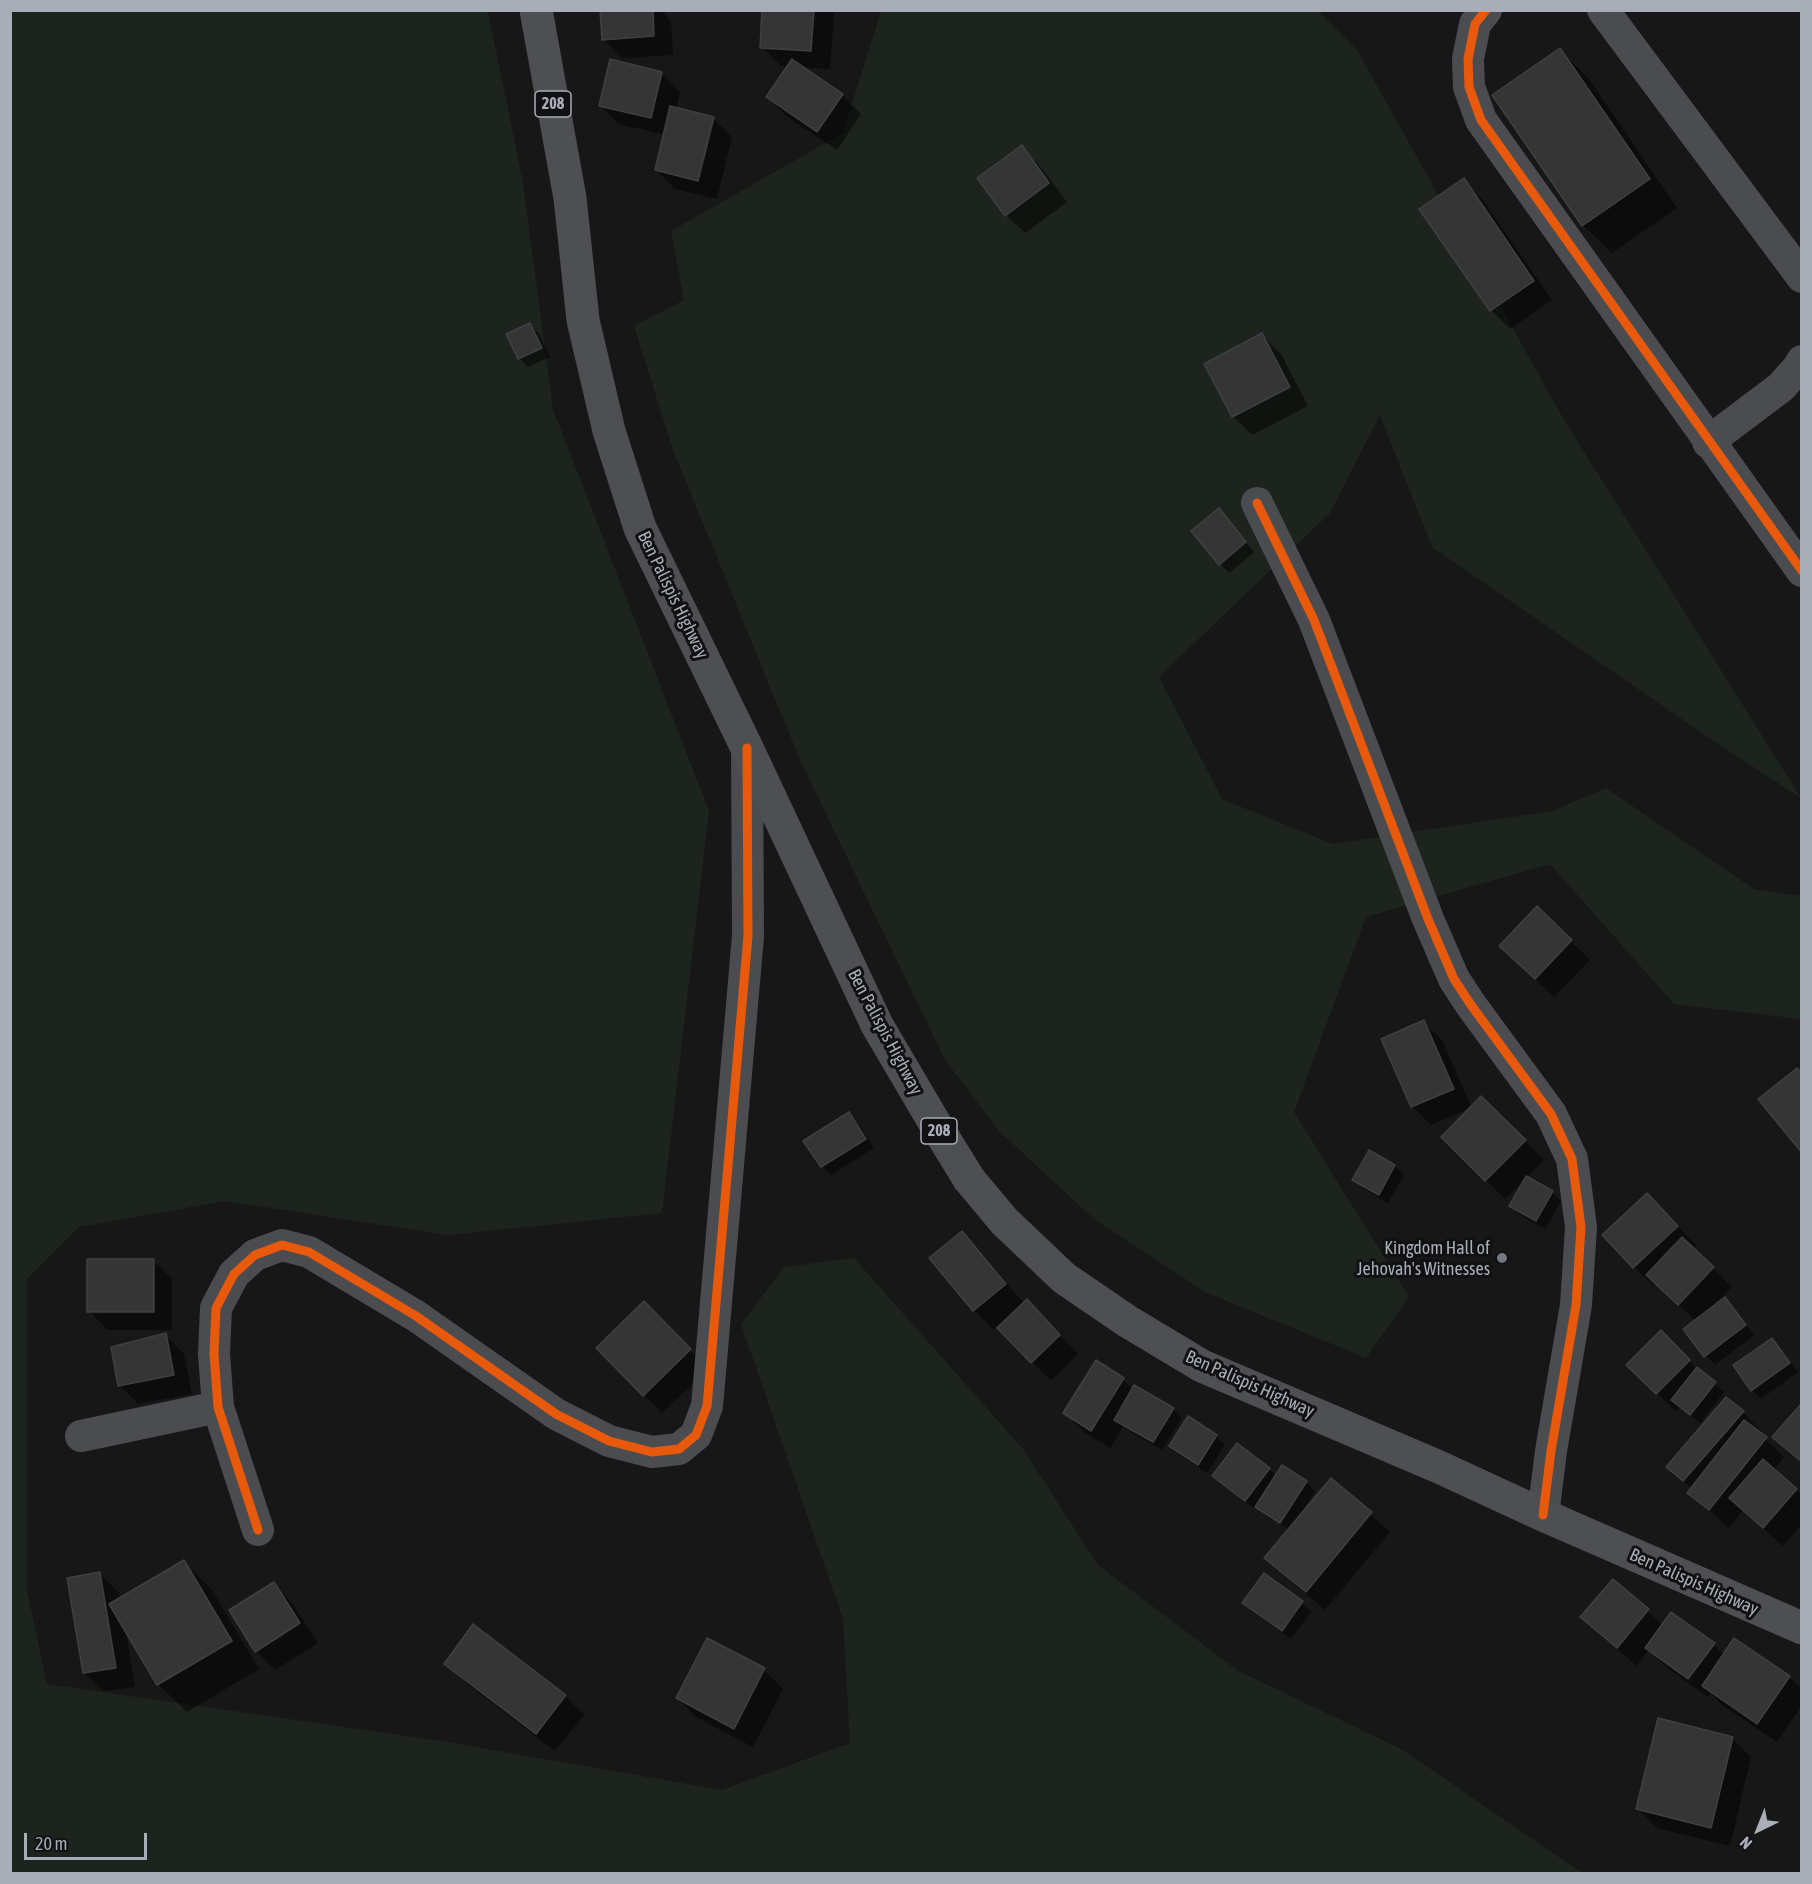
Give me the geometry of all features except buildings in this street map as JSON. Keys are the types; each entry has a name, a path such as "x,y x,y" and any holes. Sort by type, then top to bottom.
{"main road":[{"name":"Ben Palispis Highway","path":"536,10 570,198 584,320 609,431 640,528 747,748 877,1025 969,1179 1004,1221 1064,1278 1127,1321 1202,1366 1439,1467 1802,1628"}],"street":[{"path":"1486,10 1475,24 1468,59 1469,87 1481,120 1802,571"},
{"path":"1603,10 1802,277"},
{"path":"1708,442 1781,387 1802,361"},
{"path":"1257,503 1314,620 1428,920 1454,978 1471,1005 1551,1114 1572,1159 1581,1227 1576,1305 1551,1451 1543,1515"},
{"path":"258,1530 218,1407 214,1354 216,1308 234,1274 255,1255 282,1245 309,1252 417,1316 556,1414 609,1441 652,1452 679,1449 696,1435 707,1406 748,936 747,748"},
{"path":"81,1437 218,1407"}],"shaded area":[{"path":"11,11 488,11 523,183 553,409 709,811 662,1213 448,1235 225,1201 79,1227 27,1279 27,1591 47,1684 447,1742 722,1790 850,1743 843,1619 741,1324 784,1267 854,1258 1023,1449 1098,1565 1237,1670 1403,1750 1582,1873 11,1874"},
{"path":"881,11 1318,11 1357,50 1563,418 1801,798 1715,742 1432,547 1380,415 1330,513 1159,677 1222,799 1333,844 1552,811 1606,788 1754,889 1801,896 1801,1019 1674,1004 1550,864 1366,917 1294,1112 1409,1297 1366,1358 1205,1292 1094,1219 999,1131 945,1060 800,760 673,450 634,326 684,300 671,231 843,133"}],"cycle path":[{"path":"1486,10 1475,24 1468,59 1469,87 1481,120 1802,571"},
{"path":"1257,503 1314,620 1428,919 1454,979 1551,1114 1572,1159 1581,1227 1576,1305 1551,1451 1543,1515"},
{"path":"258,1530 218,1407 214,1354 216,1308 234,1274 255,1255 282,1245 309,1252 416,1316 556,1414 609,1441 652,1452 679,1449 696,1435 707,1406 748,936 747,748"}],"place":[{"name":"Kingdom Hall of Jehovah's Witnesses","path":"1502,1258"}]}
